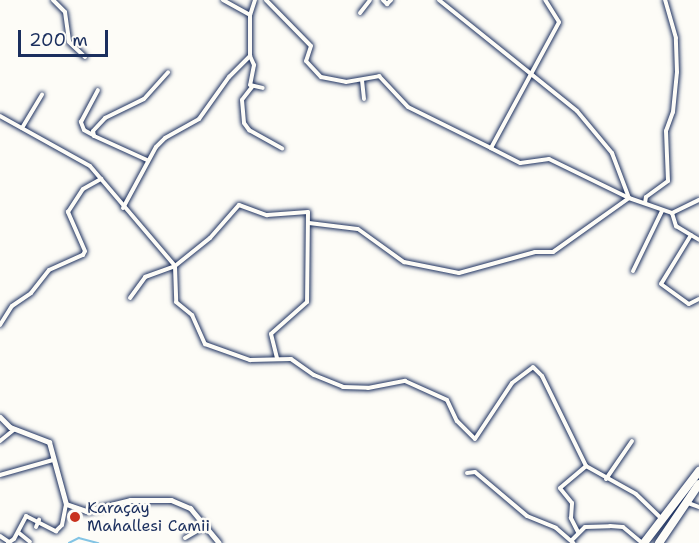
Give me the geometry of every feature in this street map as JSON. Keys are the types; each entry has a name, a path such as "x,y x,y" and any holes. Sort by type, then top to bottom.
{"highway":[{"path":"646,542 699,471"},
{"path":"659,543 699,484"}],"street":[{"path":"53,0 65,12 69,42 85,57"},
{"path":"223,0 250,15"},
{"path":"255,0 250,15 250,56 254,65 252,87 242,100 244,123 249,130 282,148"},
{"path":"266,0 311,46 306,61 312,71 330,81 362,80 379,76 408,107 520,163 549,159 629,198 662,211 672,213 699,200"},
{"path":"360,13 370,0"},
{"path":"383,0 387,4 391,0"},
{"path":"439,0 577,111 612,153 629,198"},
{"path":"491,148 559,22 546,0"},
{"path":"645,203 646,197 668,181 666,131 674,112 677,72 676,38 665,0"},
{"path":"123,208 147,160 165,138 199,119 229,77 250,56"},
{"path":"94,136 93,131 105,118 144,99 168,72"},
{"path":"362,80 364,99"},
{"path":"252,87 263,87"},
{"path":"98,90 81,122 84,130 147,160"},
{"path":"22,128 42,95"},
{"path":"0,117 90,166 123,208 175,266 176,302 192,315 205,344 250,360 291,359 314,375 343,387 368,388 405,381 447,400 457,421 476,439 512,383 533,367 542,376 586,466 636,494 662,519"},
{"path":"0,325 12,306 31,293 49,270 83,255 85,251 68,212 83,189 101,179"},
{"path":"309,223 358,229 404,262 459,273 508,258 553,252 629,198"},
{"path":"130,298 145,277 175,266 210,238 239,205 267,215 308,212 307,302 271,334 277,358"},
{"path":"633,271 662,211"},
{"path":"672,213 676,226 699,240"},
{"path":"691,235 661,284 689,304 699,299"},
{"path":"0,417 15,428 49,442 66,504 62,525 56,531 39,520 23,518 19,533 8,542 0,536"},
{"path":"0,441 15,428"},
{"path":"606,479 632,441"},
{"path":"0,475 53,460"},
{"path":"578,532 571,518 572,503 560,488 586,466"},
{"path":"467,473 475,472 526,516 556,528 572,542 578,532 591,525 623,527 646,542"},
{"path":"66,504 86,511 130,500 171,500 190,508 219,543"},
{"path":"688,503 699,507"},
{"path":"36,527 39,520"},
{"path":"185,538 206,526"},
{"path":"19,533 28,540"},
{"path":"21,542 28,540"}],"waterway":[{"path":"69,543 79,538 98,543"}],"place":[{"name":"Karaçay Mahallesi Camii","path":"75,517"}]}
